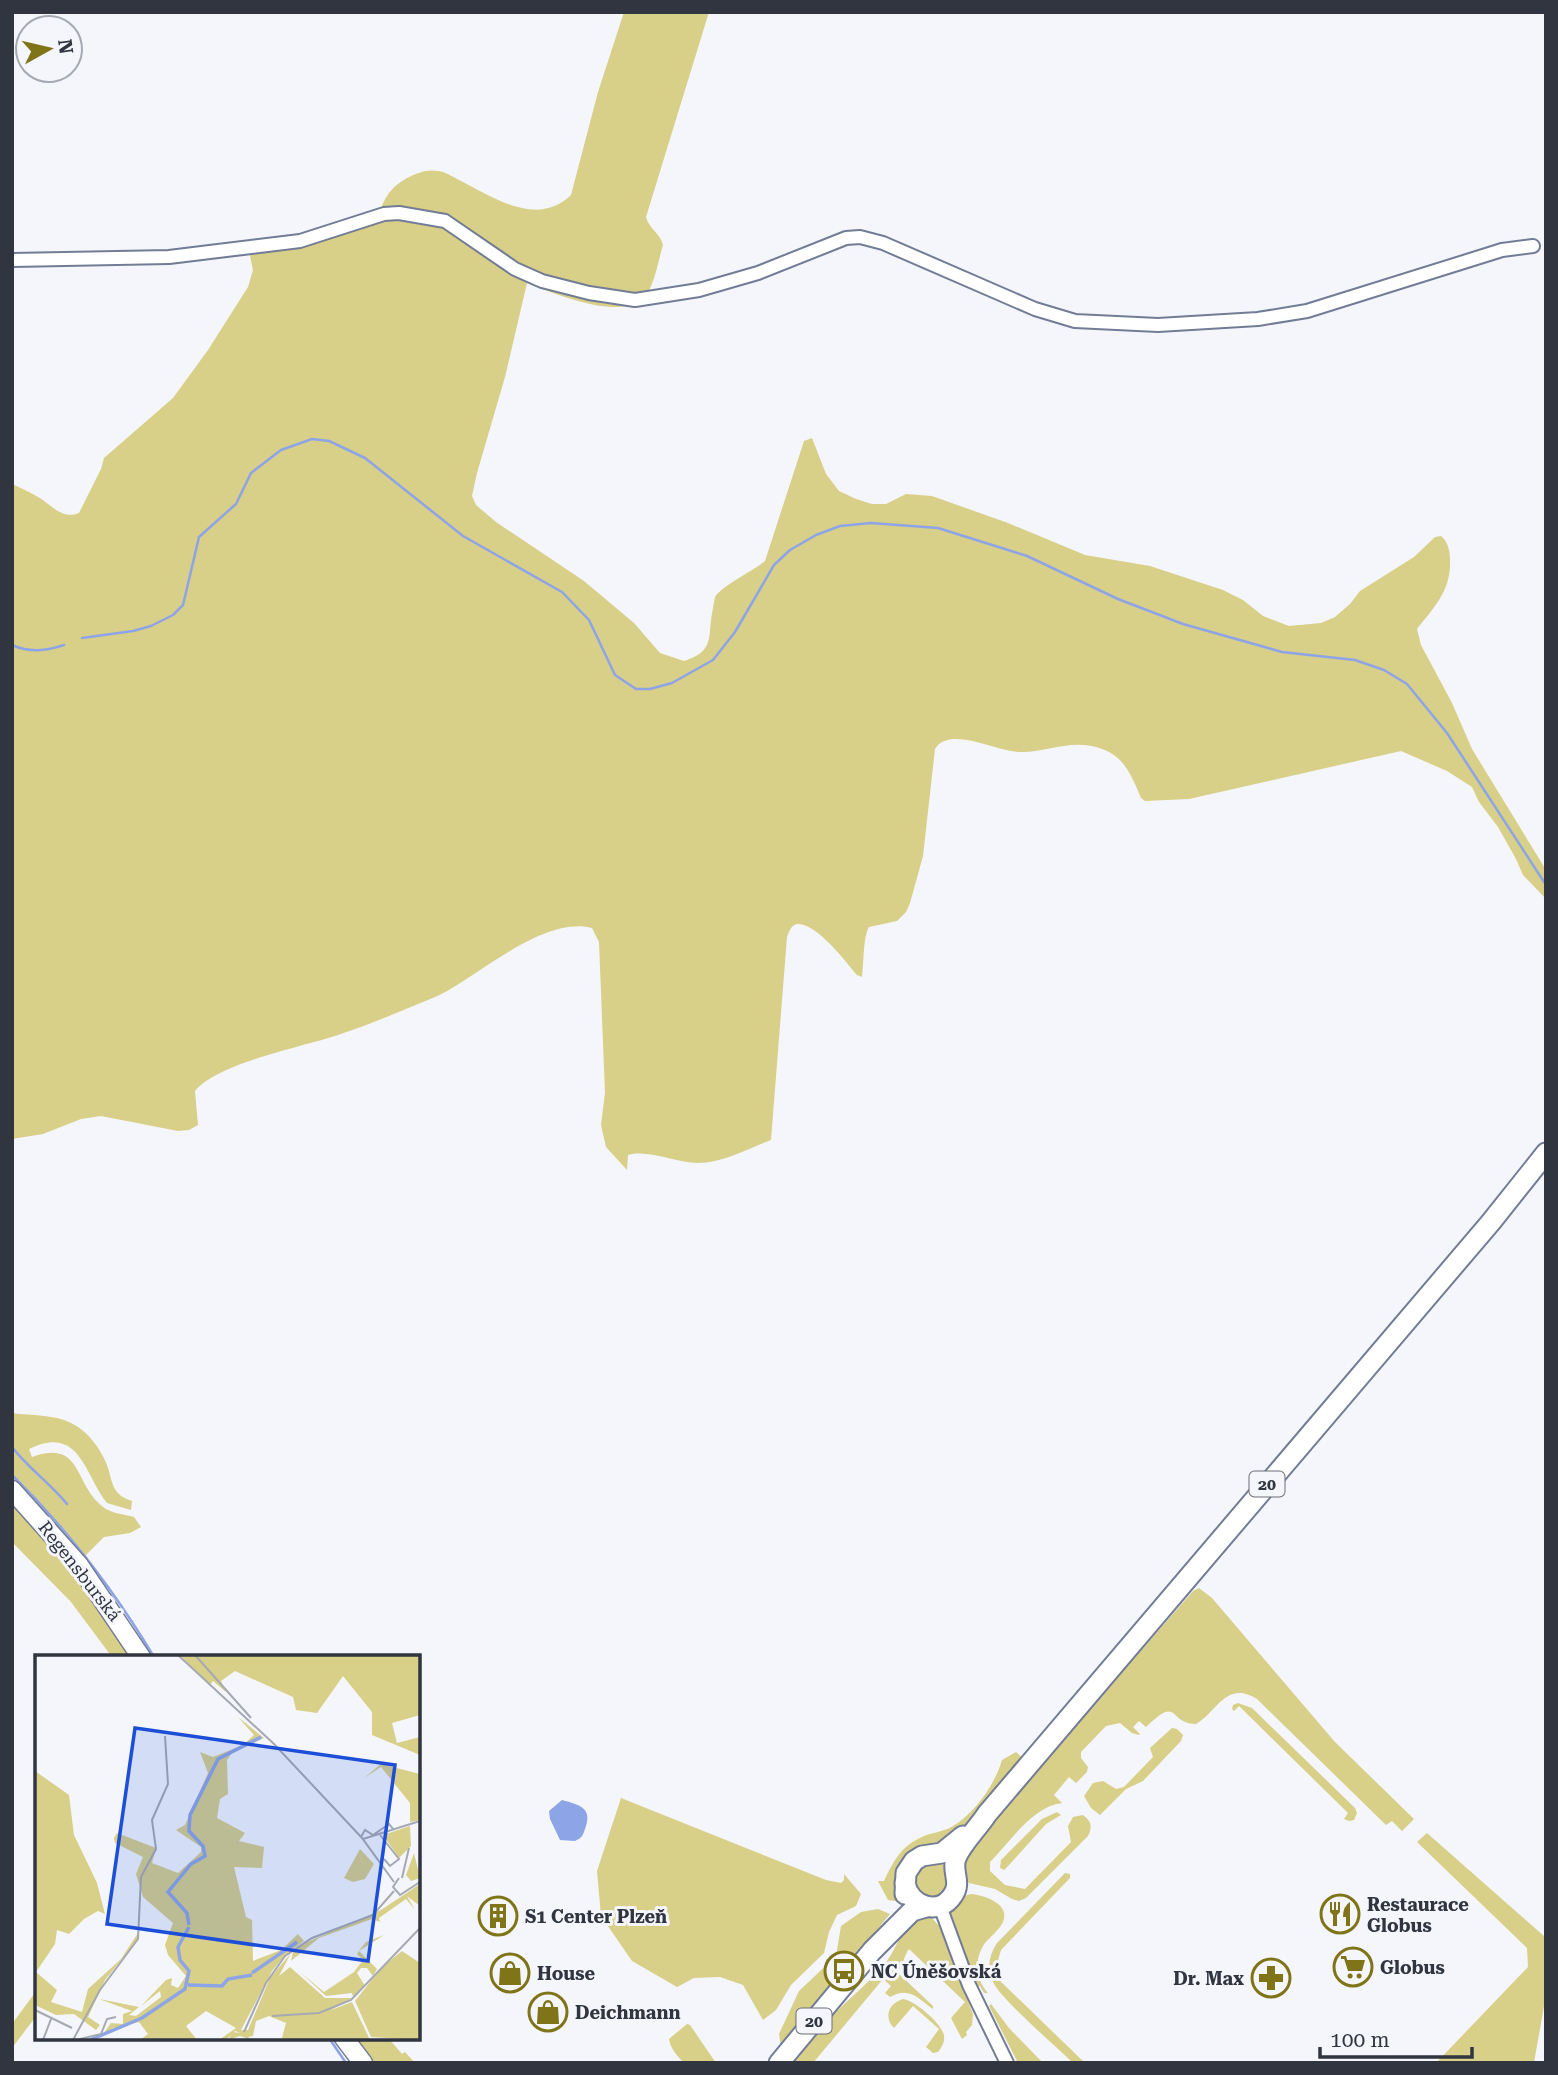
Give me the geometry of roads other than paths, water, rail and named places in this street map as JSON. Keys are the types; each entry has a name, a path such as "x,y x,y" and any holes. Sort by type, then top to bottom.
{"main road":[{"name":"20","path":"779,2063 872,1951 912,1911 950,1900 956,1890 957,1857 987,1814 1491,1222 1546,1153"},
{"name":"Regensburská","path":"12,1490 79,1565 140,1655"},
{"name":"20","path":"872,1951 903,1899 906,1873 914,1861 922,1856 946,1851 987,1814"},
{"path":"931,1854 946,1859 956,1871"},
{"path":"905,1882 912,1898 933,1906"},
{"path":"346,2040 363,2063"}],"street":[{"path":"12,260 169,257 300,241 384,214 399,213 445,221 514,269 542,281 589,293 635,300 699,290 758,273 846,238 860,237 883,243 1035,309 1075,321 1158,325 1258,319 1307,310 1502,250 1532,246"},
{"path":"933,1906 1007,2063"}],"water":[{"path":"562,1800 583,1808 586,1812 584,1833 575,1841 560,1840 550,1819 549,1811"}],"waterway":[{"path":"82,638 133,631 173,615 183,605 199,537 236,504 251,473 281,450 312,439 329,441 365,458 463,536 562,592 589,620 615,675 636,689 650,689 672,683 713,660 735,632 774,565 790,550 816,535 840,526 871,523 938,528 1027,556 1118,599 1183,624 1282,652 1355,660 1384,670 1407,684 1447,733 1546,885"},
{"path":"12,645 38,650 64,645"},
{"path":"12,1447 67,1504"},
{"path":"12,1475 52,1517 89,1562 153,1655"},
{"path":"330,2040 346,2063"}],"place":[{"name":"Restaurace Globus","path":"1340,1914"},
{"name":"S1 Center Plzeň","path":"498,1916"},
{"name":"Globus","path":"1353,1967"},
{"name":"NC Úněšovská","path":"844,1971"},
{"name":"House","path":"510,1973"},
{"name":"Dr. Max","path":"1271,1978"},
{"name":"Deichmann","path":"548,2012"}]}
